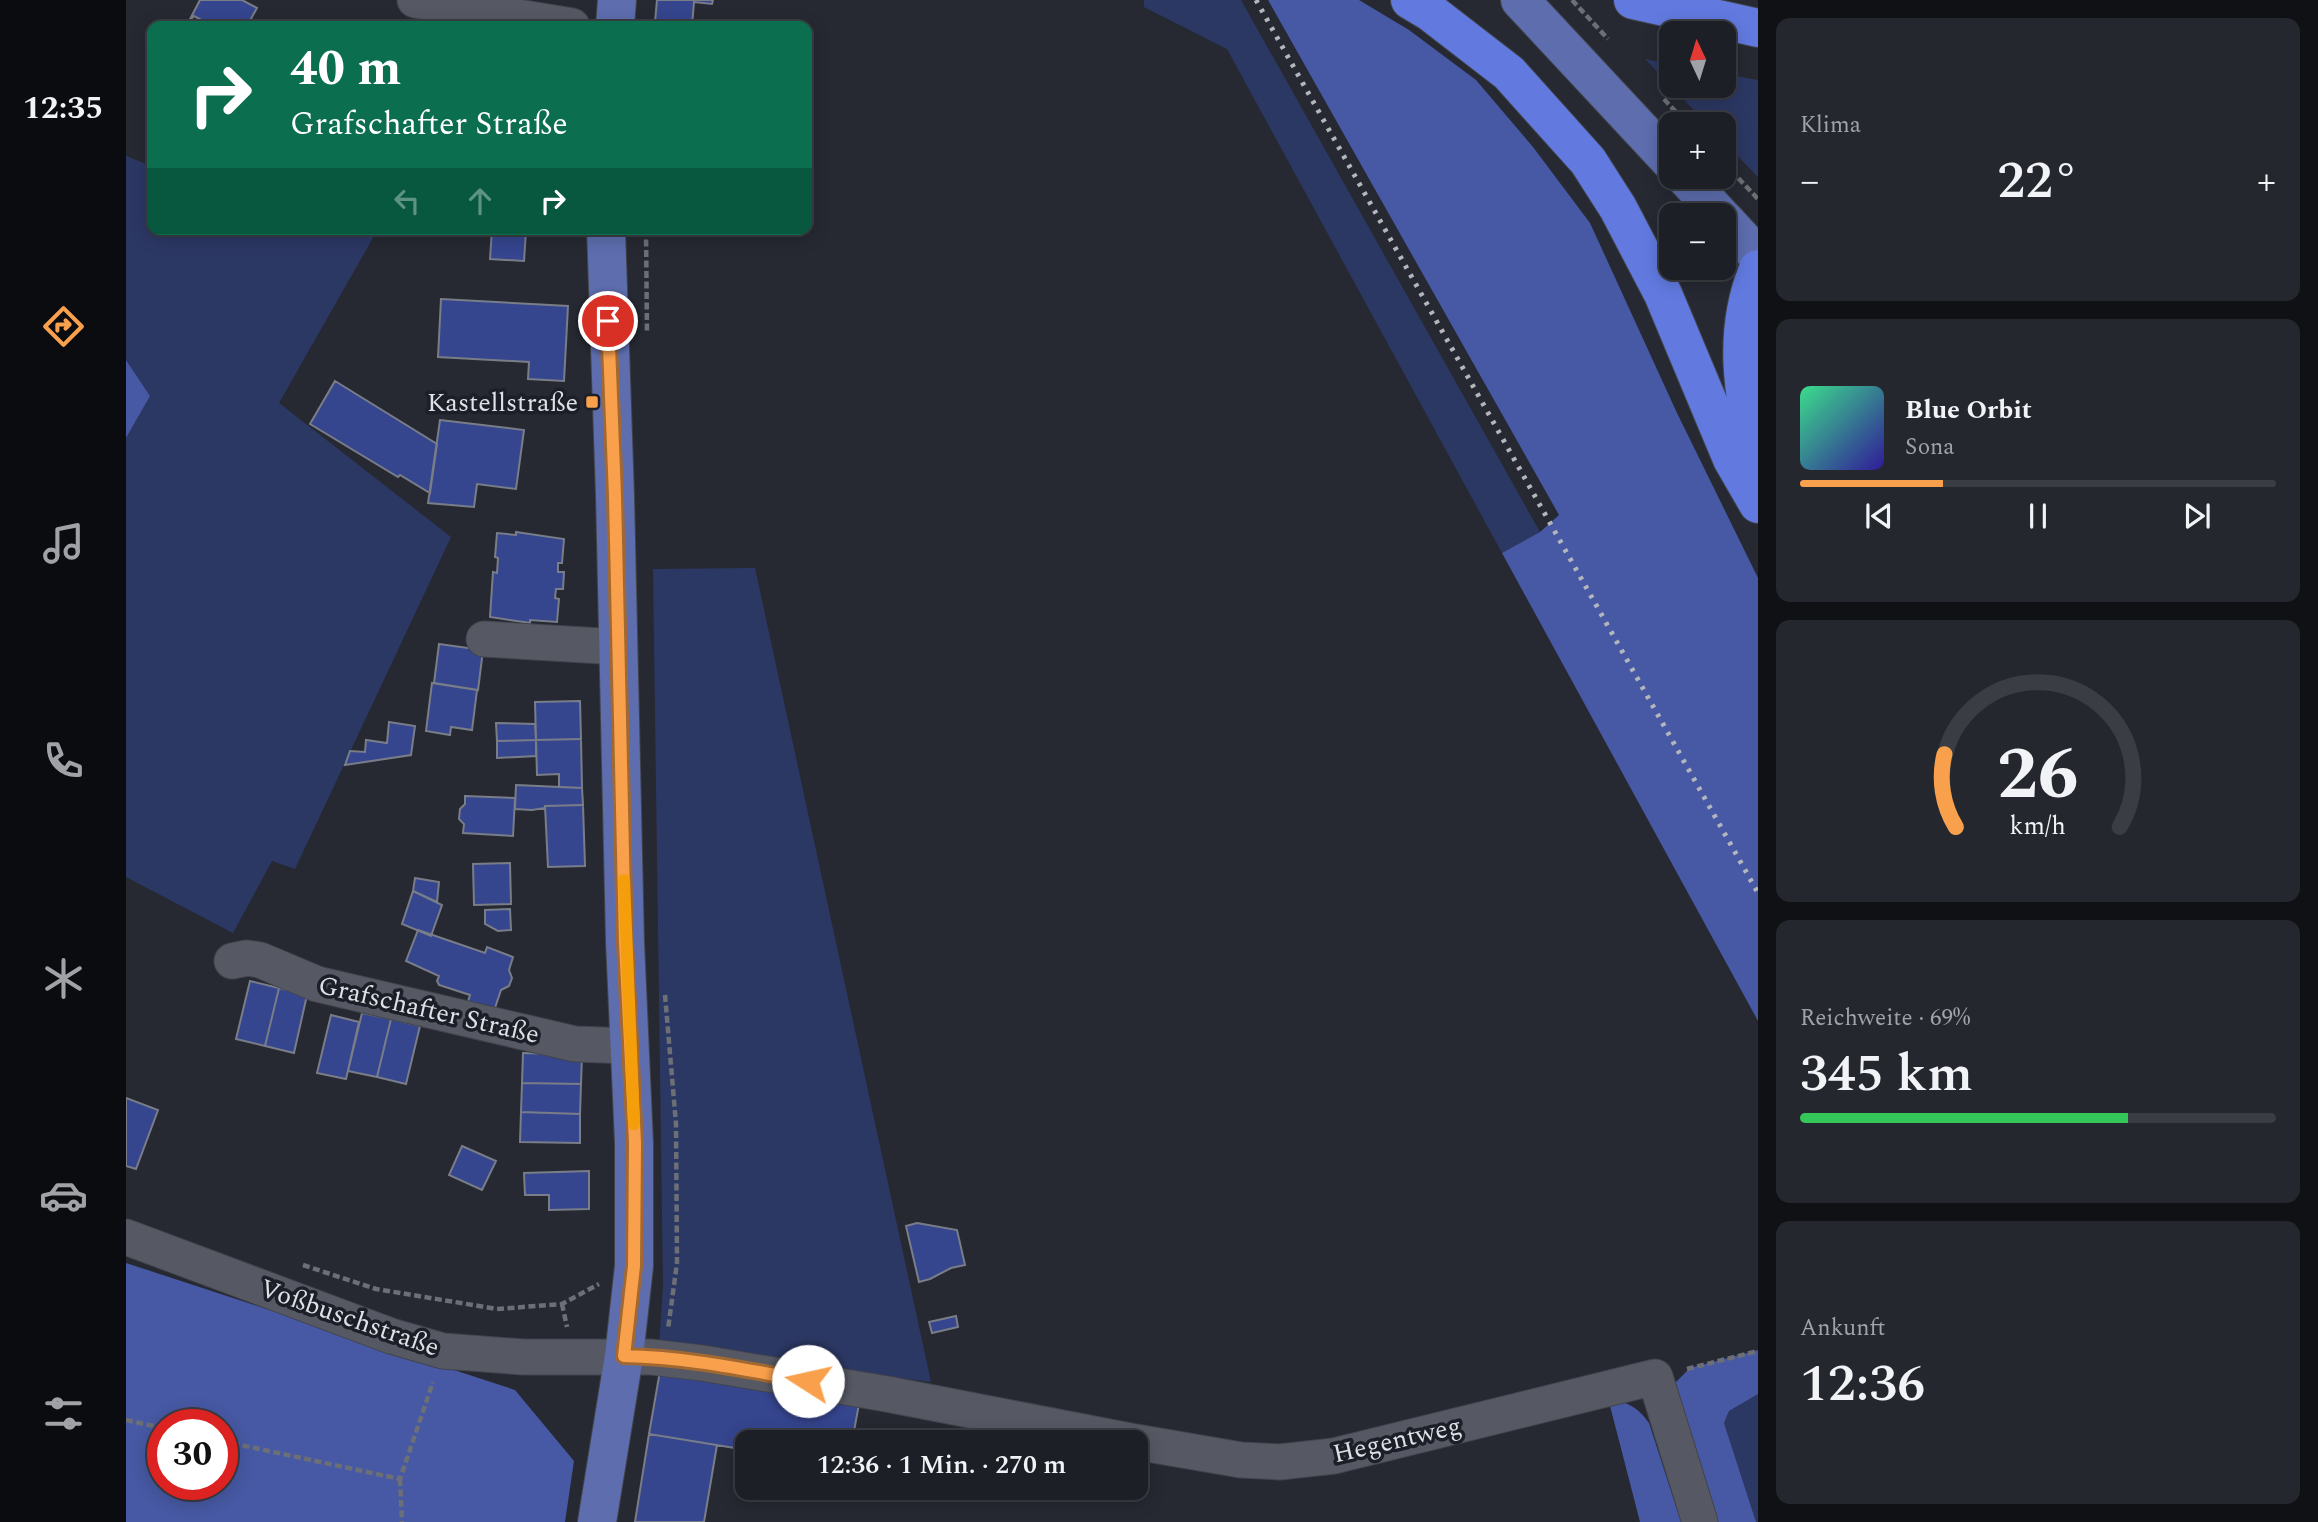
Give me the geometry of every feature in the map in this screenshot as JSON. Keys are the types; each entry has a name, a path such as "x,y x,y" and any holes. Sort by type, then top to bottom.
{"highway":[{"path":"1410,0 1430,12 1509,73 1588,162 1618,208 1663,295 1732,459 1758,504"},
{"path":"1633,0 1758,28"},
{"path":"1758,270 1745,312 1742,343 1746,406 1758,462"}],"main road":[{"path":"615,21 617,0"},
{"path":"1520,0 1659,149"},
{"path":"1696,189 1709,203"},
{"path":"1736,232 1758,256"},
{"path":"597,1522 624,1356 634,1266 635,1143 625,942 606,235"}],"street":[{"path":"415,0 542,21"},
{"path":"484,639 619,647"},
{"name":"Grafschafter Straße","path":"232,961 247,958 260,960 317,984 575,1044 630,1046"},
{"name":"Voßbuschstraße","path":"126,1237 391,1336 443,1351 523,1357 624,1356"},
{"name":"Hegentweg","path":"624,1356 729,1367 1073,1430"},
{"path":"1655,1377 1700,1522"},
{"name":"Hegentweg","path":"1148,1444 1241,1460 1280,1462 1334,1456 1655,1377"}],"path":[{"path":"1736,176 1758,199"},
{"path":"300,1264 376,1289 497,1308 562,1304 634,1266"},
{"path":"1655,1377 1758,1350"},
{"path":"402,1522 400,1479 443,1351"},
{"path":"126,1420 147,1425"},
{"path":"238,1444 400,1479"}],"shaded area":[{"path":"1144,0 1241,0 1540,532 1502,553 1227,49 1144,7"},
{"path":"1268,0 1359,0 1409,30 1476,80 1533,147 1590,223 1677,413 1758,578 1758,1021 1502,553 1540,532 1559,515"},
{"path":"1645,59 1659,62 1659,74"},
{"path":"1736,76 1758,80 1758,177 1736,154 1736,112 1696,112 1682,98 1736,98"},
{"path":"126,156 147,164 147,235 375,235 279,403 451,537 295,869 272,861 233,933 126,877 126,438 150,396 126,360"},
{"path":"126,360 150,396 126,438"},
{"path":"755,568 931,1382 659,1346 663,1287 653,569"},
{"path":"126,1263 515,1390 574,1461 565,1522 126,1522"},
{"path":"1758,1350 1758,1394 1729,1411 1724,1423 1756,1522 1709,1522 1674,1384 1690,1368"},
{"path":"1758,1394 1756,1522 1724,1423 1729,1411"},
{"path":"1608,1398 1632,1406 1649,1423 1681,1522 1640,1522"}],"building":[{"path":"200,0 242,0 257,8 250,21 204,21 194,16 189,21"},
{"path":"657,0 713,0 712,4 694,2 692,21 655,21"},
{"path":"492,235 526,235 524,261 490,259"},
{"path":"441,299 568,306 564,381 528,379 529,362 438,357"},
{"path":"335,381 437,444 430,493 310,424"},
{"path":"440,420 524,430 516,489 477,484 474,507 428,503"},
{"path":"516,532 564,539 562,563 558,563 558,572 564,572 563,589 556,589 555,598 559,599 557,622 530,620 530,623 490,617 493,572 497,573 497,533 516,535"},
{"path":"439,644 483,650 478,690 434,683"},
{"path":"432,683 477,690 472,730 451,727 450,735 426,731"},
{"path":"580,701 581,739 536,740 535,702"},
{"path":"389,722 415,726 411,755 345,765 350,751 365,752 366,740 387,743"},
{"path":"496,723 535,724 536,740 497,741"},
{"path":"581,739 582,788 559,787 559,774 537,775 536,740"},
{"path":"536,740 536,756 497,758 497,741"},
{"path":"516,785 582,788 583,805 515,809"},
{"path":"465,796 515,798 513,836 463,833 464,824 459,819"},
{"path":"583,805 585,866 548,867 545,806"},
{"path":"510,863 511,904 474,905 473,864"},
{"path":"415,878 439,882 437,902 413,891"},
{"path":"413,891 442,905 431,936 402,924"},
{"path":"510,909 511,930 498,931 485,924 485,910"},
{"path":"418,930 485,953 487,947 513,957 509,970 512,978 509,986 501,990 492,1017 465,1011 470,995 439,985 439,976 406,961"},
{"path":"250,981 279,988 265,1046 236,1039"},
{"path":"279,988 307,995 294,1053 265,1046"},
{"path":"362,1013 391,1019 377,1077 348,1071"},
{"path":"331,1015 359,1022 346,1079 317,1073"},
{"path":"391,1019 420,1026 406,1084 377,1077"},
{"path":"523,1053 582,1055 581,1084 522,1083"},
{"path":"522,1083 581,1084 580,1114 521,1112"},
{"path":"126,1098 158,1110 136,1169 126,1166"},
{"path":"521,1112 580,1114 580,1143 520,1142"},
{"path":"462,1146 496,1161 482,1190 449,1175"},
{"path":"589,1171 589,1209 549,1210 549,1195 525,1195 524,1173"},
{"path":"917,1223 957,1230 965,1265 919,1282 906,1226"},
{"path":"956,1316 958,1327 932,1333 929,1322"},
{"path":"660,1371 859,1404 854,1430 735,1430 735,1448 649,1434"},
{"path":"649,1434 717,1445 704,1522 635,1522"}],"railway":[{"path":"1256,0 1758,893"}],"slow traffic":[{"path":"624,880 634,1124"}],"place":[{"name":"Kastellstraße","path":"592,402"}],"route":[{"path":"608,321 615,496 625,942 635,1143 634,1266 624,1356 702,1363 808,1381"}]}
